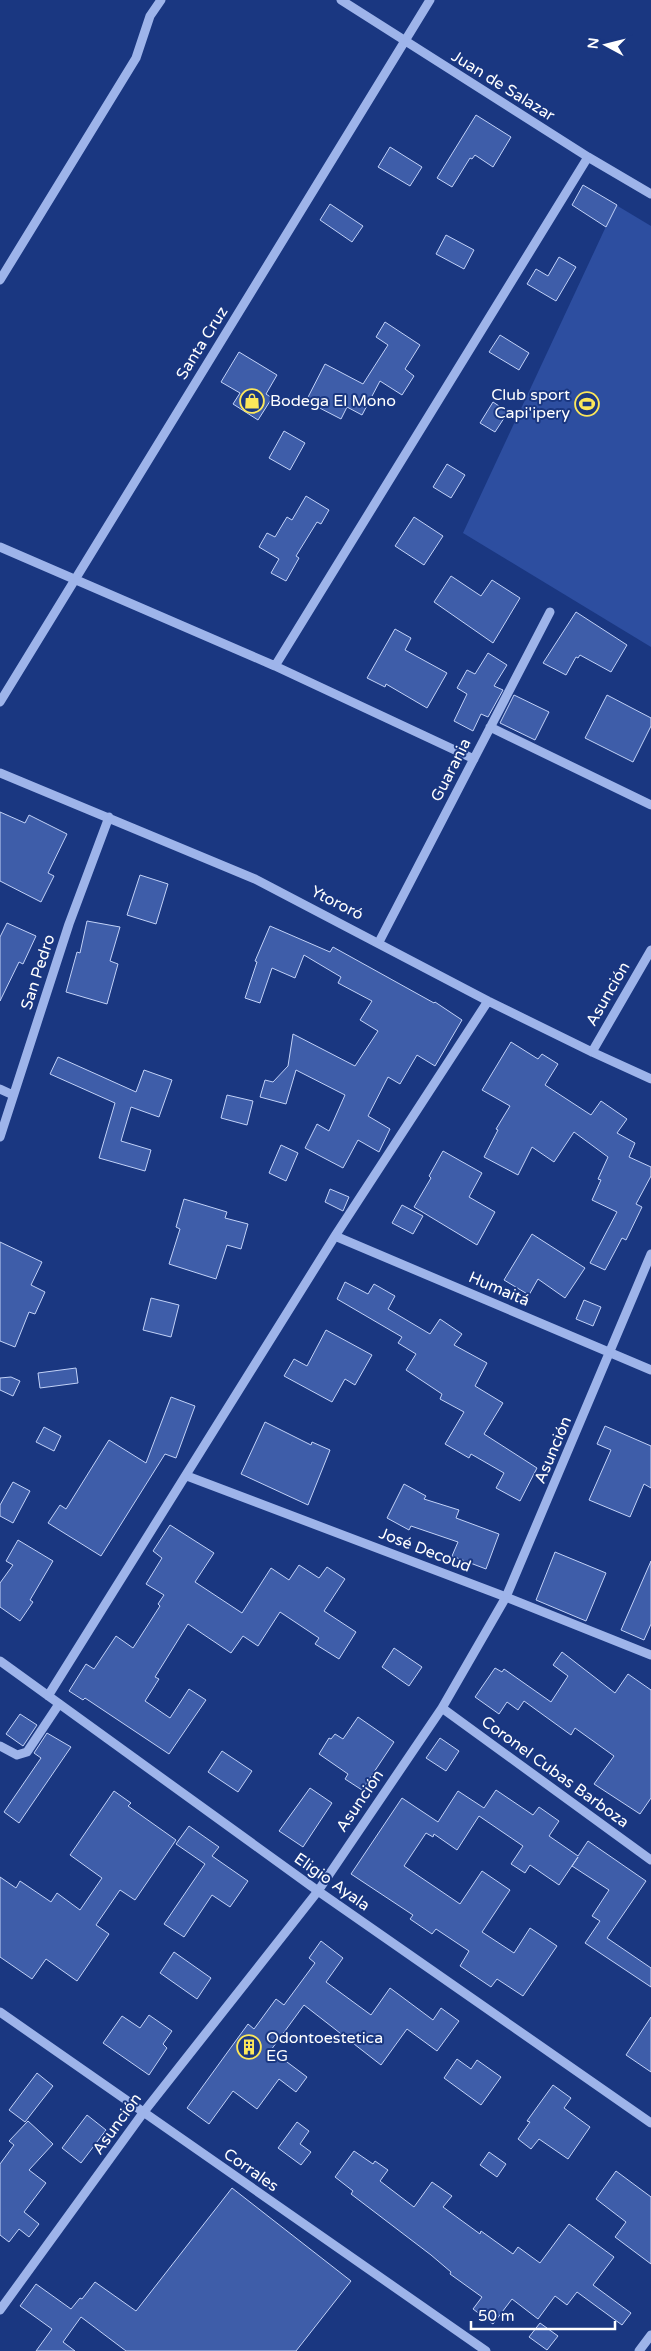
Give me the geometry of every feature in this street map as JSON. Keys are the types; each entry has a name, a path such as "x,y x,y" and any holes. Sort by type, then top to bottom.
{"street":[{"path":"0,280 136,58 150,16 161,0"},
{"name":"Juan de Salazar","path":"340,0 588,157 651,194"},
{"name":"Santa Cruz","path":"0,702 430,0"},
{"path":"275,666 588,157"},
{"path":"0,547 74,581 275,666 474,759"},
{"name":"Guarania","path":"379,942 550,612"},
{"path":"490,727 651,805"},
{"name":"Ytororó","path":"0,773 255,878 488,1001 651,1079"},
{"name":"San Pedro","path":"0,1137 12,1095 69,924 109,817"},
{"name":"Asunción","path":"592,1052 651,950"},
{"path":"48,1696 335,1236 488,1001"},
{"path":"0,1089 12,1095"},
{"name":"Humaitá","path":"335,1236 651,1370"},
{"name":"Asunción","path":"0,2310 143,2113 318,1890 442,1708 506,1597 651,1254"},
{"name":"José Decoud","path":"187,1476 506,1597 651,1655"},
{"name":"Eligio Ayala","path":"0,1661 318,1890 651,2123"},
{"path":"0,1746 17,1755 27,1752 59,1704"},
{"name":"Coronel Cubas Barboza","path":"442,1708 651,1860"},
{"name":"Corrales","path":"0,2012 486,2351"},
{"path":"639,2351 651,2335"}],"shaded area":[{"name":"Club sport Capi'ipery","path":"616,205 651,226 651,647 463,533"}],"building":[{"path":"476,115 511,137 493,167 475,155 472,159 470,158 452,187 437,178"},
{"path":"390,147 422,167 410,186 378,167"},
{"path":"583,185 617,205 606,227 572,205"},
{"path":"330,204 363,226 352,242 320,220"},
{"path":"446,235 474,250 464,269 436,254"},
{"path":"559,257 576,267 556,301 527,284 536,269 548,276"},
{"path":"385,322 420,345 405,369 414,376 402,395 380,381 362,415 347,407 341,419 306,401 325,364 363,384 388,345 376,337"},
{"path":"500,335 529,353 519,370 489,352"},
{"path":"239,352 277,375 266,394 272,398 258,420 233,404 240,393 221,382"},
{"path":"493,402 508,412 495,432 480,423"},
{"path":"284,431 305,443 290,470 269,458"},
{"path":"447,464 465,475 451,498 433,487"},
{"path":"306,496 329,510 321,524 317,522 296,556 299,558 286,581 271,573 279,559 259,547 267,533 275,537 287,517 292,520"},
{"path":"414,517 443,536 424,565 395,546"},
{"path":"451,576 481,596 492,580 520,598 493,643 434,602"},
{"path":"576,612 627,645 611,672 580,655 578,658 576,657 566,675 543,663"},
{"path":"395,629 411,638 405,650 447,673 427,708 386,684 385,687 367,678"},
{"path":"488,653 507,665 494,686 503,690 488,717 481,714 473,731 454,721 467,694 457,688 467,670 475,674"},
{"path":"514,695 549,712 535,740 500,723"},
{"path":"607,695 651,718 651,726 633,762 585,738"},
{"path":"0,812 25,823 29,815 67,834 48,873 54,876 41,902 0,881"},
{"path":"140,875 168,884 156,924 127,915"},
{"path":"87,921 120,927 110,961 118,964 107,1004 66,992 77,952 80,953"},
{"path":"7,923 36,936 23,964 19,962 0,1001 0,937"},
{"path":"270,926 330,952 333,947 435,1002 462,1020 435,1066 417,1055 400,1084 388,1077 368,1116 390,1129 379,1152 358,1140 343,1168 305,1148 317,1124 329,1131 345,1095 296,1070 286,1104 260,1097 265,1080 273,1082 288,1066 293,1034 355,1066 378,1031 360,1020 372,1001 338,983 341,977 304,955 295,978 272,968 260,1003 245,998 257,962 255,961"},
{"path":"511,1042 538,1059 542,1054 558,1064 545,1085 591,1115 601,1101 627,1119 617,1133 635,1143 629,1157 651,1167 651,1176 636,1204 642,1207 626,1240 622,1238 605,1270 590,1263 617,1212 592,1200 601,1180 598,1179 608,1157 574,1132 554,1162 532,1147 518,1175 484,1157 498,1130 496,1129 510,1106 482,1090"},
{"path":"58,1057 136,1092 144,1070 172,1080 159,1117 131,1107 121,1141 151,1150 145,1171 99,1158 115,1103 50,1074"},
{"path":"227,1095 253,1101 247,1125 221,1118"},
{"path":"281,1145 298,1153 286,1181 269,1173"},
{"path":"443,1151 482,1173 469,1197 495,1212 477,1245 414,1207 431,1178 429,1176"},
{"path":"330,1189 349,1197 343,1211 325,1202"},
{"path":"184,1199 227,1212 225,1218 248,1224 241,1249 227,1245 216,1279 169,1264 180,1229 176,1227"},
{"path":"402,1205 423,1216 413,1234 392,1223"},
{"path":"532,1234 585,1268 565,1298 538,1279 529,1295 504,1280"},
{"path":"0,1242 42,1262 31,1285 45,1292 35,1314 29,1312 15,1347 0,1341"},
{"path":"345,1282 368,1294 374,1284 395,1296 388,1309 430,1334 440,1319 462,1334 454,1345 487,1363 475,1386 503,1403 484,1434 537,1468 520,1501 496,1488 504,1473 471,1454 469,1458 445,1444 464,1412 440,1399 442,1394 406,1370 416,1354 398,1343 402,1337 337,1299"},
{"path":"151,1298 179,1305 171,1337 143,1330"},
{"path":"584,1300 601,1307 593,1326 576,1319"},
{"path":"326,1330 372,1355 355,1385 345,1379 332,1402 284,1376 294,1359 307,1366"},
{"path":"76,1368 78,1383 40,1388 38,1373"},
{"path":"11,1377 20,1381 13,1396 0,1390 0,1378"},
{"path":"171,1397 195,1406 176,1458 165,1454 101,1556 48,1523 60,1505 66,1509 109,1440 146,1463"},
{"path":"265,1422 311,1445 312,1442 330,1450 308,1505 241,1474"},
{"path":"605,1426 651,1446 651,1488 644,1484 630,1517 589,1500 611,1450 597,1444"},
{"path":"44,1427 61,1436 54,1451 36,1442"},
{"path":"13,1482 30,1491 13,1523 0,1516 0,1505"},
{"path":"404,1484 426,1496 424,1499 459,1510 456,1518 499,1534 486,1569 452,1556 458,1542 411,1526 409,1530 387,1518"},
{"path":"170,1525 214,1553 195,1582 242,1613 271,1568 289,1580 299,1565 319,1578 327,1567 345,1579 324,1611 356,1632 339,1659 315,1644 319,1638 280,1612 258,1646 243,1636 231,1653 188,1624 155,1677 159,1679 145,1701 170,1718 189,1689 206,1700 169,1754 85,1698 83,1700 69,1691 86,1664 94,1669 116,1636 133,1648 160,1606 158,1604 164,1595 146,1584 162,1558 153,1551"},
{"path":"18,1540 53,1561 30,1600 33,1602 20,1621 0,1607 0,1583 13,1565 6,1561"},
{"path":"555,1552 606,1573 586,1621 536,1600"},
{"path":"651,1561 651,1624 644,1640 621,1630"},
{"path":"394,1648 422,1667 409,1686 382,1667"},
{"path":"562,1652 615,1693 628,1674 651,1690 651,1798 640,1814 594,1784 614,1756 575,1728 571,1735 524,1701 518,1710 507,1702 499,1714 475,1697 495,1668 502,1672 504,1669 551,1702 568,1676 553,1665"},
{"path":"20,1714 37,1725 23,1746 6,1734"},
{"path":"358,1717 394,1742 362,1790 345,1779 348,1774 319,1754 329,1738 331,1739 335,1734 343,1739"},
{"path":"47,1733 71,1747 19,1823 4,1812 41,1758 34,1753"},
{"path":"440,1738 459,1751 446,1771 426,1758"},
{"path":"222,1751 252,1771 238,1792 208,1772"},
{"path":"310,1788 332,1803 303,1847 279,1831"},
{"path":"496,1790 533,1815 539,1807 559,1821 549,1836 578,1856 588,1841 646,1881 607,1938 651,1968 651,1987 585,1943 600,1921 592,1916 609,1890 572,1866 578,1857 559,1885 530,1865 525,1873 511,1864 523,1846 479,1816 457,1850 434,1834 433,1837 426,1833 404,1866 460,1904 482,1871 510,1890 482,1932 514,1953 530,1928 557,1946 523,1996 497,1979 491,1987 460,1966 469,1951 436,1929 432,1934 410,1919 413,1915 351,1874 402,1798 438,1822 458,1791 484,1808"},
{"path":"114,1791 131,1803 128,1806 176,1840 135,1900 120,1890 96,1925 109,1934 77,1981 46,1959 32,1979 0,1957 0,1877 16,1888 20,1881 51,1902 57,1893 80,1910 102,1878 70,1855"},
{"path":"189,1826 219,1847 212,1856 248,1881 230,1907 212,1895 184,1937 164,1924 205,1864 176,1844"},
{"path":"321,1941 343,1958 326,1982 371,2015 390,1988 433,2020 441,2008 459,2021 437,2051 407,2029 381,2065 304,2005 271,2050 307,2077 296,2092 279,2079 257,2109 233,2091 209,2124 187,2108 248,2024 254,2029 276,1999 284,2005 315,1963 309,1958"},
{"path":"174,1952 211,1978 197,1999 160,1973"},
{"path":"149,2015 172,2031 163,2044 167,2048 149,2075 103,2043 122,2016 140,2028"},
{"path":"651,2017 651,2072 626,2055"},
{"path":"457,2059 471,2069 477,2060 501,2077 481,2105 444,2078"},
{"path":"37,2073 53,2086 25,2122 9,2110"},
{"path":"553,2085 571,2098 564,2108 590,2127 568,2159 539,2139 531,2149 518,2139 530,2122 527,2121"},
{"path":"87,2115 106,2130 81,2163 62,2148"},
{"path":"28,2121 53,2144 29,2170 46,2183 24,2212 39,2224 29,2237 19,2229 9,2242 0,2235 0,2164 14,2145 9,2141"},
{"path":"297,2122 309,2131 300,2144 311,2152 301,2165 278,2148"},
{"path":"354,2151 373,2164 375,2161 388,2170 380,2181 414,2207 432,2182 452,2196 443,2207 480,2234 481,2231 513,2254 518,2247 540,2263 569,2224 614,2257 593,2285 631,2313 622,2325 577,2292 567,2305 555,2296 538,2319 512,2299 493,2324 473,2309 482,2297 450,2274 451,2272 431,2255 351,2194 353,2191 335,2177"},
{"path":"489,2152 506,2164 497,2177 480,2165"},
{"path":"616,2171 651,2197 651,2264 615,2237 626,2222 596,2199"},
{"path":"232,2188 351,2281 296,2351 126,2351 81,2317 63,2342 75,2351 36,2351 52,2329 20,2306 36,2284 71,2309 80,2298 82,2299 95,2282 136,2311"},
{"path":"540,2323 558,2336 547,2350 529,2337"}],"place":[{"name":"Bodega El Mono","path":"252,401"},
{"name":"Club sport Capi'ipery","path":"587,404"},
{"name":"Odontoestetica EG","path":"249,2047"}]}
